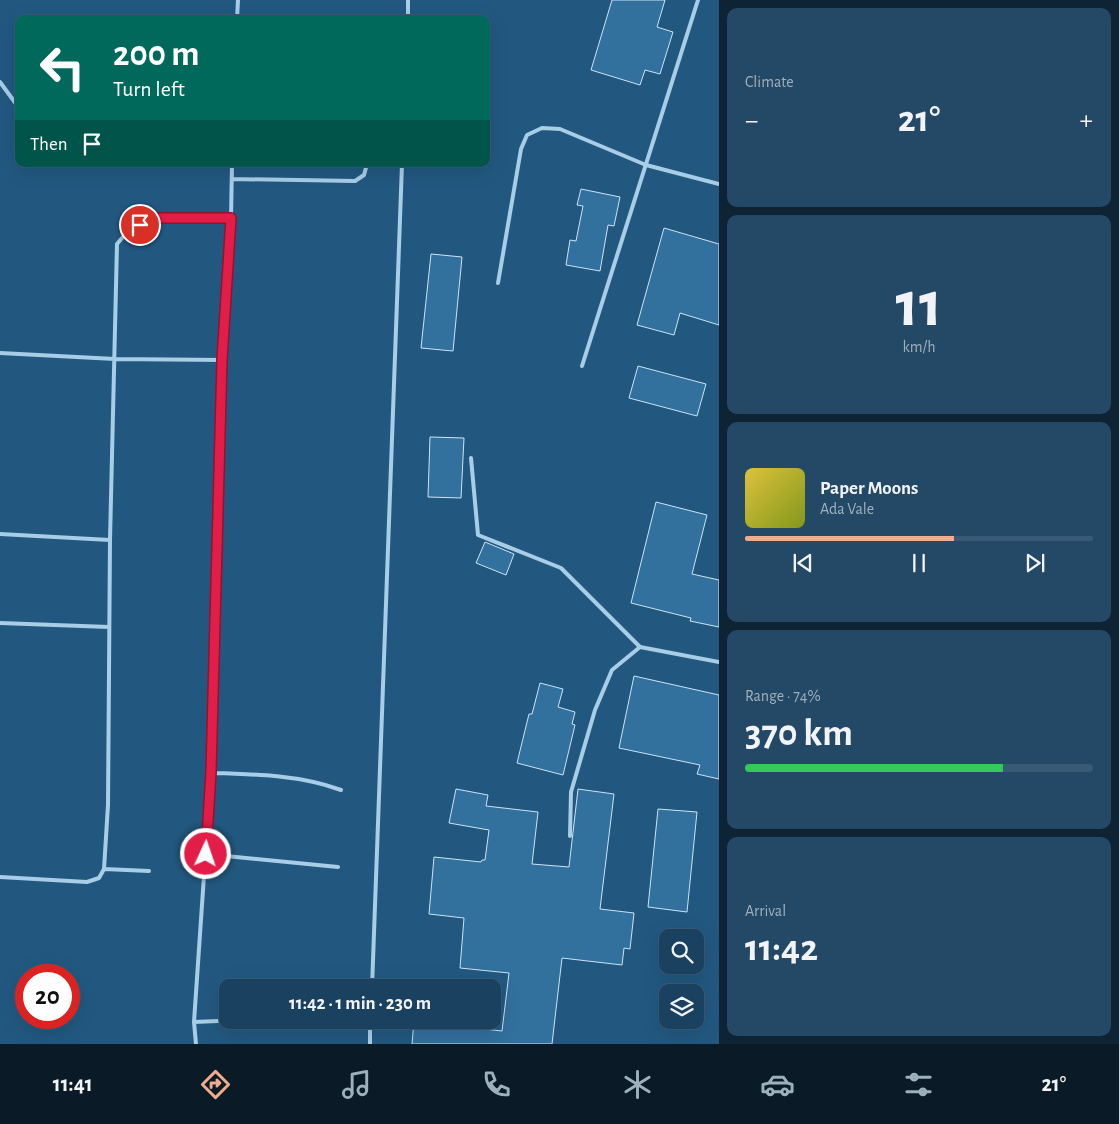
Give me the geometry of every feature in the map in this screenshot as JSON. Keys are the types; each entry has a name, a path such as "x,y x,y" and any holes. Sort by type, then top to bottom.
{"lane":[{"path":"237,15 238,0"},
{"path":"408,0 408,15"},
{"path":"582,366 698,0"},
{"path":"0,82 15,103"},
{"path":"498,283 521,149 527,135 542,128 560,129 646,164 719,184"},
{"path":"196,1044 194,1022 211,772 222,360 231,218 232,167"},
{"path":"232,179 355,181 364,175 366,167"},
{"path":"372,979 402,167"},
{"path":"0,877 87,882 99,878 104,869 108,805 110,540 118,244 124,235 153,218 231,218"},
{"path":"0,353 116,359 222,360"},
{"path":"471,458 478,535 561,568 640,647 719,662"},
{"path":"0,534 110,540"},
{"path":"0,623 109,627"},
{"path":"570,836 571,792 595,710 612,670 640,647"},
{"path":"211,772 256,774 326,785 341,790"},
{"path":"206,854 338,867"},
{"path":"104,869 149,871"},
{"path":"194,1022 219,1021"},
{"path":"370,1029 370,1044"}],"building":[{"path":"612,0 665,0 657,27 673,32 660,74 645,70 640,85 591,70"},
{"path":"581,189 620,197 614,226 608,225 600,271 566,265 570,240 576,241 583,206 577,205"},
{"path":"664,228 719,244 719,325 680,313 674,335 637,325"},
{"path":"431,254 462,257 453,351 421,348"},
{"path":"638,366 706,384 697,416 629,398"},
{"path":"430,437 464,438 461,498 428,497"},
{"path":"656,502 707,515 692,574 719,580 719,627 690,621 691,618 631,603"},
{"path":"485,542 514,554 506,575 476,563"},
{"path":"634,676 719,695 719,779 697,774 700,765 619,748"},
{"path":"540,683 563,689 558,707 575,712 572,724 575,725 563,775 517,763 529,714 532,714"},
{"path":"456,789 488,795 486,806 538,812 532,864 569,867 578,789 614,794 600,909 634,913 630,949 624,948 622,965 562,958 552,1044 412,1044 413,1029 484,1029 502,1031 509,973 460,968 464,918 429,914 434,857 481,862 485,860 489,830 449,823"},
{"path":"658,809 697,812 687,912 648,907"}],"route":[{"path":"140,225 153,218 231,218 222,360 211,772 206,854"}]}
